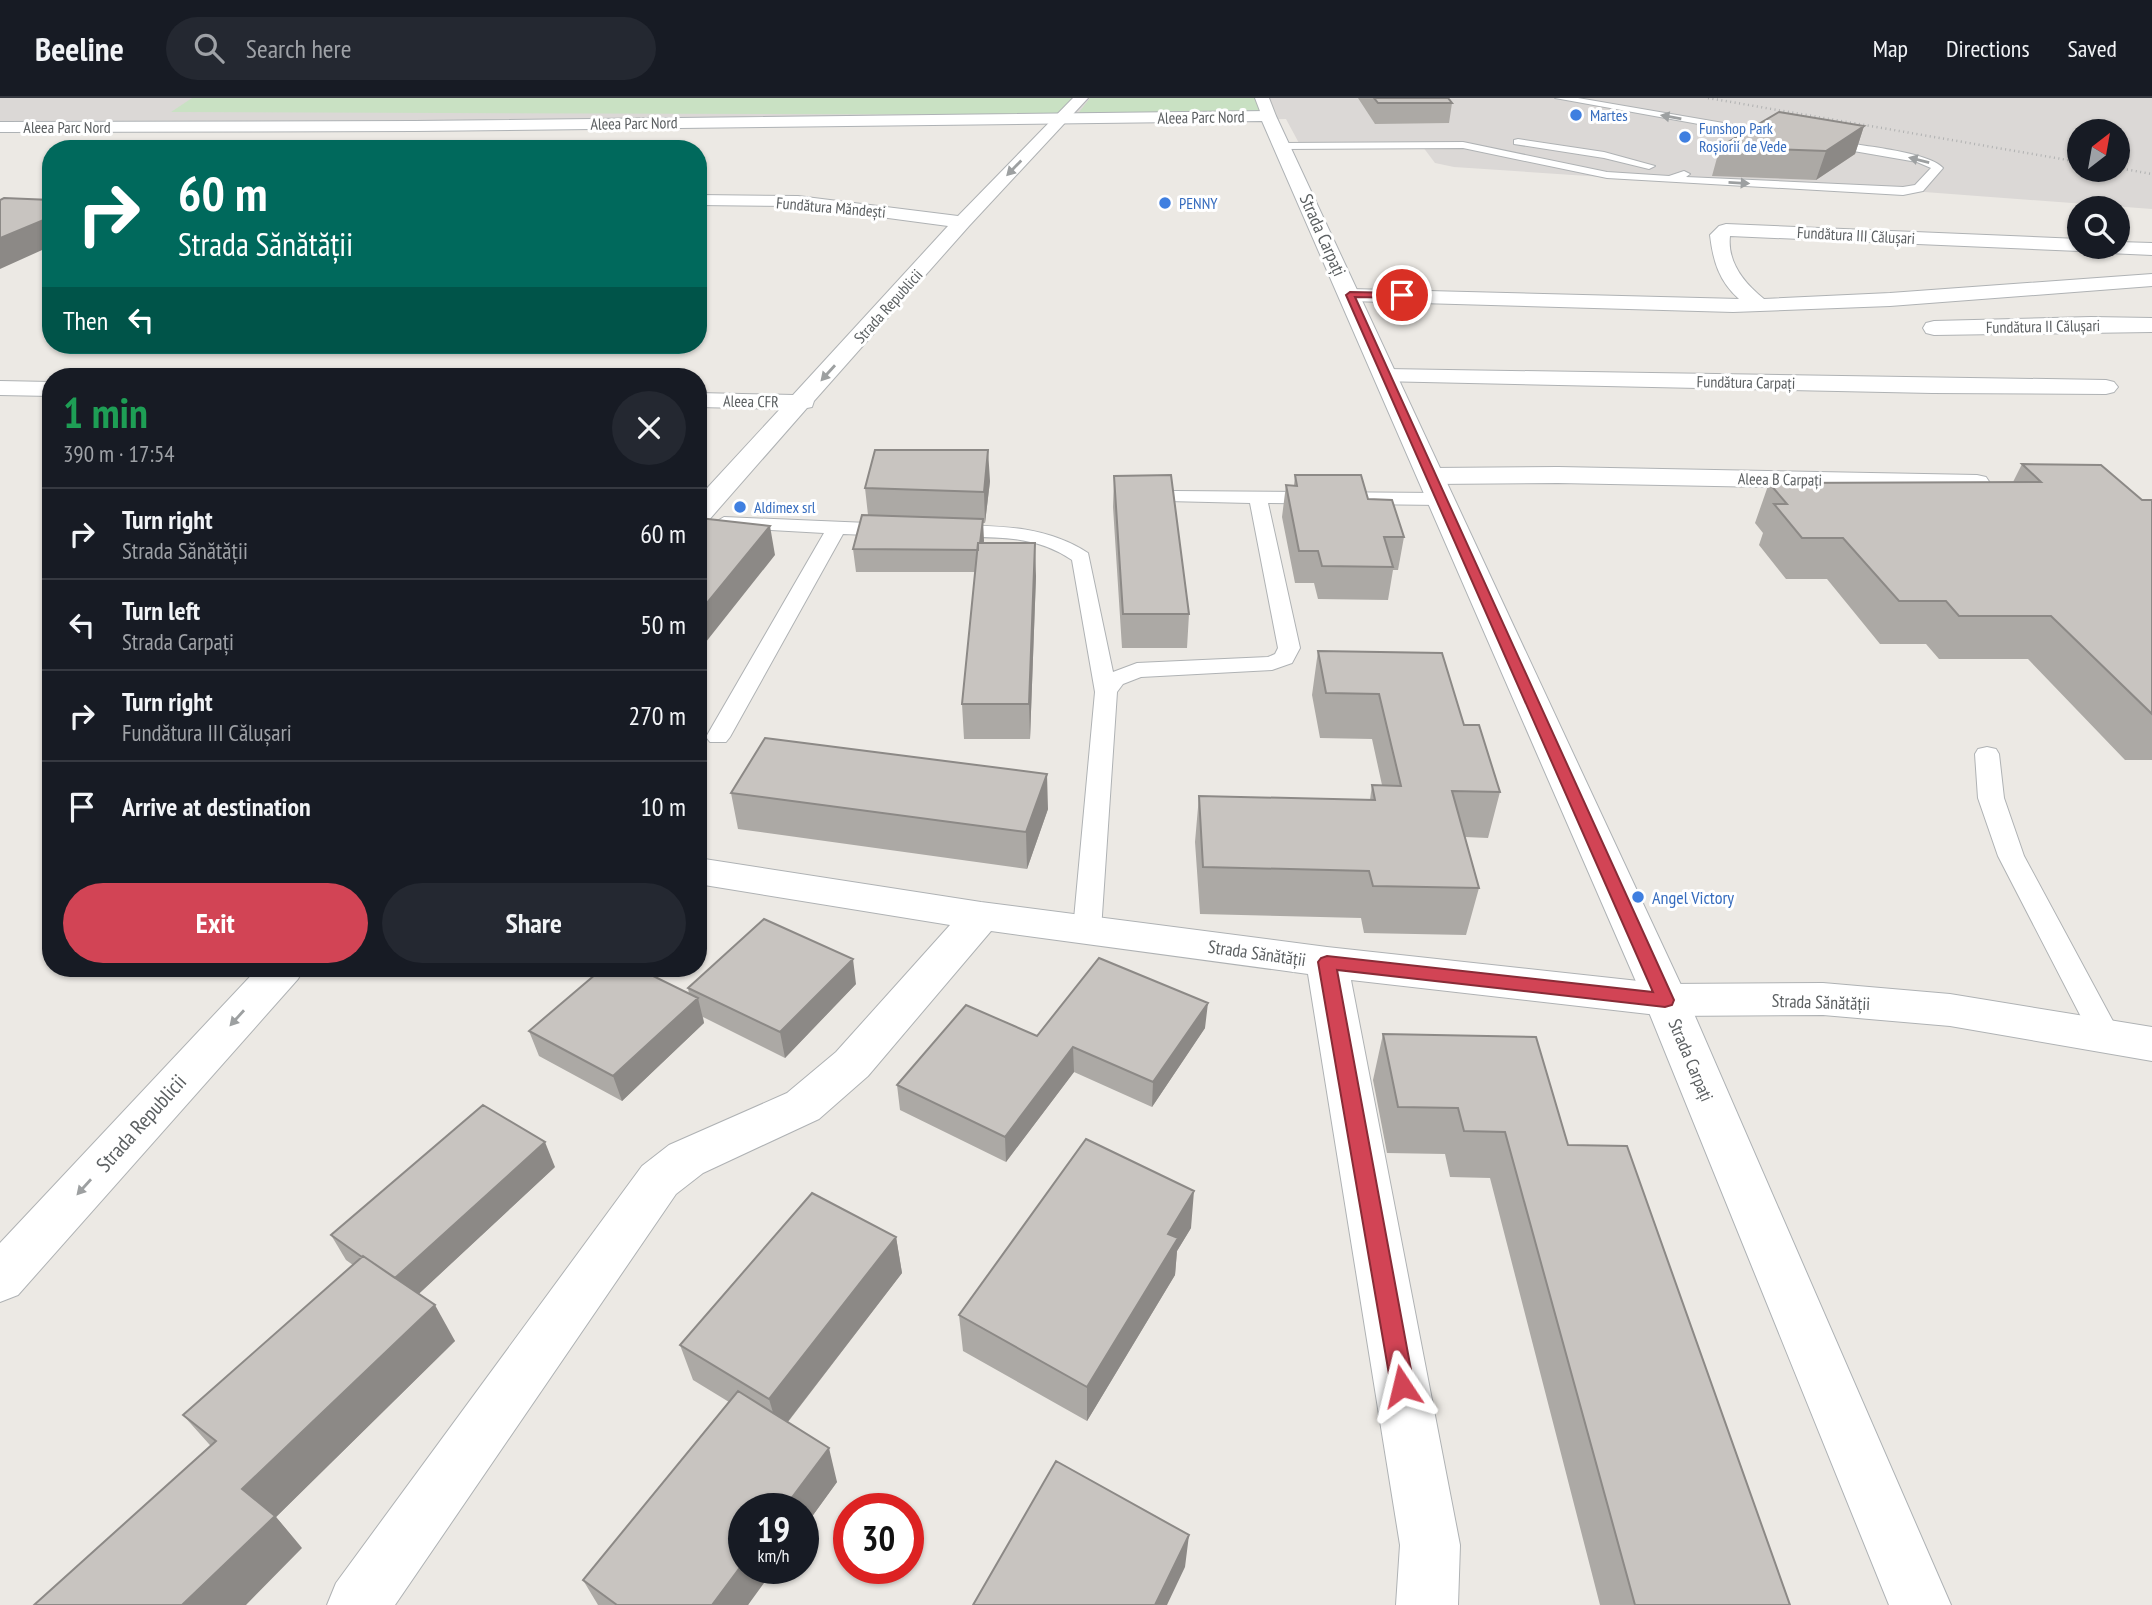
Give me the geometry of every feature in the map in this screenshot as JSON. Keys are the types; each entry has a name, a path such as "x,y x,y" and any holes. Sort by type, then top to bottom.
{"street":[{"name":"Strada Republicii","path":"707,505 803,402 962,222 1081,98"},
{"name":"Strada Carpați","path":"1262,98 1665,1000 1920,1605"},
{"name":"Aleea Parc Nord","path":"1,128 1061,119 1279,132"},
{"name":"Fundătura Măndești","path":"707,200 798,201 962,222"},
{"name":"Fundătura III Călușari","path":"1759,305 1741,291 1725,271 1719,235 1726,230 2067,244"},
{"path":"2130,248 2152,249"},
{"path":"1350,295 1612,305 1759,305 1831,303 2152,280"},
{"name":"Fundătura II Călușari","path":"1934,328 2091,324 2152,326"},
{"name":"Fundătura Carpați","path":"1386,376 2106,387"},
{"path":"0,388 42,388"},
{"name":"Aleea CFR","path":"707,400 803,402"},
{"name":"Aleea B Carpați","path":"1436,488 1585,475 2006,484"},
{"name":"Strada Sănătății","path":"707,872 981,916 1327,962 1665,1000 1823,999 1950,1010 2152,1044"},
{"path":"358,1605 659,1180 687,1159 803,1106 852,1064 981,916"},
{"path":"1327,962 1430,1545 1427,1605"},
{"name":"Strada Republicii","path":"0,1279 275,977"}],"lane":[{"path":"1560,98 1799,139"},
{"path":"1279,132 1370,146 1517,142 1563,148 1684,174 1671,180"},
{"path":"1359,132 1370,146"},
{"path":"1462,145 1579,171 1671,180 1903,191 1919,188 1937,168 1932,163 1919,159 1812,141"},
{"path":"1174,497 1258,498 1436,488"},
{"path":"1106,692 1115,679 1137,670 1272,663 1284,658 1289,648 1258,498"},
{"path":"707,522 1036,536 1069,548 1081,558 1106,692 1087,930"},
{"path":"718,737 836,529"},
{"path":"1987,754 1991,798 2011,856 2106,1036"}],"shaded area":[{"path":"0,98 2152,98 2152,209 2130,207 2130,196 2067,196 2067,203 1818,184 1677,182 1454,167 1435,163 1423,147 1300,145 1286,119 0,130"}],"green space":[{"path":"192,98 1074,98 1058,115 171,112"},
{"path":"1090,98 1256,98 1261,113 1077,115"}],"building":[{"path":"1374,98 1448,98 1452,103 1378,103"},
{"path":"1779,112 1864,126 1826,151 1720,147"},
{"path":"0,200 42,200 42,221 0,238"},
{"path":"875,450 988,450 984,492 865,488"},
{"path":"2022,464 2101,465 2142,500 2152,500 2152,714 2051,616 1959,616 1946,601 1899,601 1843,538 1802,538 1774,504 1787,504 1769,483 2041,482"},
{"path":"1171,475 1189,614 1123,614 1114,476"},
{"path":"1295,475 1361,475 1368,499 1392,500 1404,537 1384,537 1393,567 1322,566 1318,551 1299,551 1286,485 1297,486"},
{"path":"862,515 983,519 980,543 978,550 853,549"},
{"path":"707,519 770,526 707,603"},
{"path":"978,543 1035,543 1029,704 962,704"},
{"path":"1318,651 1442,653 1464,725 1479,725 1500,792 1452,791 1479,888 1373,886 1369,871 1203,867 1199,796 1375,800 1372,785 1401,786 1379,694 1326,693"},
{"path":"765,738 1047,774 1026,832 731,793"},
{"path":"764,919 853,959 780,1032 688,988 700,977 707,977 707,971"},
{"path":"1099,958 1208,1003 1153,1082 1073,1047 1005,1137 897,1085 966,1005 1037,1036"},
{"path":"592,977 655,977 698,998 613,1076 529,1031"},
{"path":"1383,1034 1536,1037 1568,1145 1627,1146 1790,1605 1635,1605 1505,1132 1464,1131 1458,1108 1398,1107"},
{"path":"483,1105 545,1142 395,1278 331,1235"},
{"path":"1086,1139 1194,1191 1168,1234 1178,1238 1087,1387 959,1315"},
{"path":"812,1193 896,1237 769,1399 680,1345"},
{"path":"363,1256 435,1305 242,1489 275,1516 182,1605 34,1605 216,1441 183,1415"},
{"path":"738,1391 829,1448 795,1493 728,1493 728,1584 712,1605 617,1605 583,1580"},
{"path":"1056,1461 1189,1535 1155,1605 973,1605"}],"railway":[{"path":"1708,98 2067,160"},
{"path":"2130,170 2152,174"}],"place":[{"name":"Martes","path":"1576,115"},
{"name":"Funshop Park Roșiorii de Vede","path":"1685,137"},
{"name":"PENNY","path":"1165,203"},
{"name":"Aldimex srl","path":"740,507"},
{"name":"Angel Victory","path":"1638,897"}],"route":[{"path":"1402,295 1350,295 1665,1000 1327,962 1402,1386"}]}
